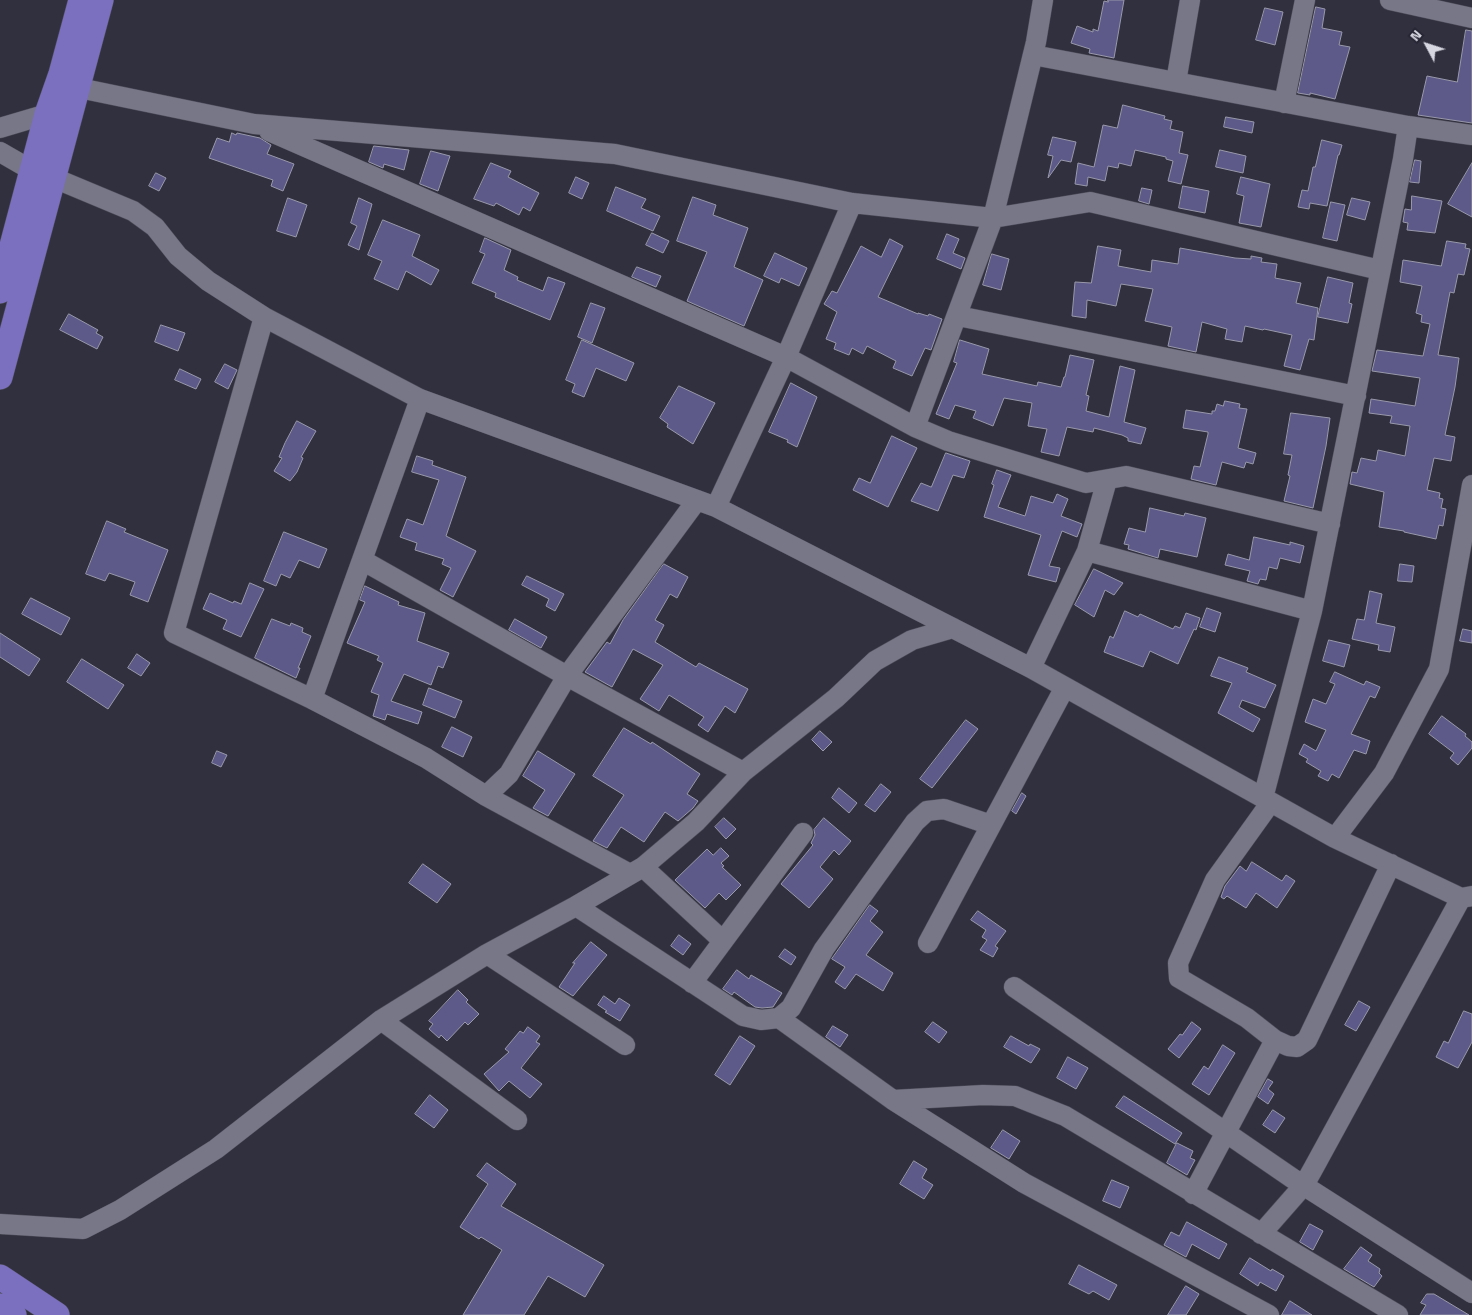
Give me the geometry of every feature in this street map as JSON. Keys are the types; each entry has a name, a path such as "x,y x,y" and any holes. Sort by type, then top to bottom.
{"main road":[{"path":"0,377 44,174 47,114 61,74 81,0"},
{"path":"0,291 79,88 101,0"},
{"path":"0,1277 57,1315"},
{"path":"0,1306 14,1315"}],"street":[{"path":"915,427 993,218 1033,55 1044,0"},
{"path":"1176,82 1190,0"},
{"path":"1284,102 1305,0"},
{"path":"1390,0 1472,18"},
{"path":"1033,55 1408,126 1472,135"},
{"path":"79,88 254,124 615,154 852,203 993,218 1090,202 1380,270"},
{"path":"0,128 47,114"},
{"path":"254,124 786,357 915,427 948,441 1086,483 1126,476 1330,524"},
{"path":"1391,864 1307,1040 1297,1047 1288,1046 1275,1040 1247,1018 1179,978 1178,963 1215,880 1267,800 1312,611 1403,159 1408,126"},
{"path":"0,152 44,174 133,211 155,227 178,256 208,281 264,317 420,399 716,507 1031,668 1335,838 1466,897 1314,1169 1304,1185 1261,1234"},
{"path":"716,507 786,357 852,203"},
{"path":"958,316 1356,396"},
{"path":"264,317 174,633 312,699 426,758 486,796 637,870 723,941"},
{"path":"312,699 420,399"},
{"path":"1031,668 1087,551 1107,480"},
{"path":"1335,838 1384,773 1439,669 1472,485"},
{"path":"486,796 509,774 567,676 697,500"},
{"path":"1087,551 1312,611"},
{"path":"362,560 567,676 743,772"},
{"path":"0,1224 83,1229 112,1214 216,1149 381,1020 487,954 576,906 637,870 696,822 743,772 836,698 875,661 912,640 953,628"},
{"path":"928,943 1066,687"},
{"path":"576,906 743,1016 761,1020 779,1018 791,1008 824,949 915,822 927,812 944,809 992,825"},
{"path":"692,983 802,833"},
{"path":"487,954 624,1045"},
{"path":"1014,987 1304,1185 1472,1293"},
{"path":"779,1018 893,1100 1024,1183 1269,1315"},
{"path":"381,1020 517,1120"},
{"path":"1193,1194 1275,1040"},
{"path":"893,1100 983,1095 1015,1096 1065,1116 1398,1315"}],"building":[{"path":"1108,0 1124,0 1114,58 1089,53 1090,49 1071,43 1077,26 1093,32 1093,29 1098,31 1104,1 1108,2"},
{"path":"1316,7 1325,9 1322,28 1342,32 1339,45 1350,47 1335,99 1310,93 1310,95 1298,93"},
{"path":"1265,8 1283,12 1275,45 1256,40"},
{"path":"1466,30 1472,31 1472,123 1418,115 1427,76 1457,82"},
{"path":"1123,105 1165,116 1164,119 1172,121 1170,129 1183,132 1179,153 1188,155 1181,184 1168,181 1173,161 1166,159 1166,157 1135,150 1131,166 1119,163 1118,168 1108,166 1105,181 1088,177 1087,186 1075,184 1078,163 1094,167 1103,125 1117,128"},
{"path":"1226,117 1254,122 1252,133 1224,127"},
{"path":"232,133 260,138 271,145 267,154 294,164 283,191 271,186 273,180 209,158 217,138 229,142"},
{"path":"1053,137 1076,142 1071,162 1061,160 1048,178 1053,156 1048,155"},
{"path":"1322,140 1342,145 1327,206 1310,203 1309,209 1298,207 1302,190 1308,191 1313,167 1315,167"},
{"path":"374,146 409,150 404,170 384,164 383,168 369,162"},
{"path":"1220,150 1246,156 1243,173 1216,167"},
{"path":"431,151 450,156 438,191 420,184"},
{"path":"1415,160 1421,161 1419,183 1410,182"},
{"path":"491,163 511,171 508,177 539,193 530,211 523,207 519,215 496,203 494,206 474,199"},
{"path":"1472,163 1472,217 1448,204"},
{"path":"156,173 166,178 159,191 149,186"},
{"path":"576,177 589,183 582,199 569,193"},
{"path":"1241,177 1270,184 1261,227 1239,223 1244,196 1237,194"},
{"path":"1183,186 1209,191 1205,213 1179,208"},
{"path":"616,187 646,199 641,208 660,216 653,231 607,211"},
{"path":"1142,188 1152,190 1149,204 1139,201"},
{"path":"1412,196 1442,201 1435,233 1407,230 1408,223 1403,222 1405,209 1411,210"},
{"path":"693,197 716,205 713,215 748,228 734,267 763,280 744,326 687,301 707,252 677,241"},
{"path":"288,198 307,205 296,237 277,231"},
{"path":"359,198 372,204 359,250 348,245 357,226 351,223"},
{"path":"1352,198 1370,202 1365,220 1347,215"},
{"path":"1331,202 1345,205 1337,241 1323,238"},
{"path":"383,220 420,235 412,256 439,270 431,285 406,271 398,290 374,279 382,261 368,255"},
{"path":"652,233 669,241 663,253 646,245"},
{"path":"947,234 959,239 953,253 965,258 961,269 937,259"},
{"path":"485,238 511,250 504,270 518,277 517,280 543,291 548,277 565,283 550,320 495,297 496,293 472,283 485,254 480,252"},
{"path":"890,239 903,246 878,297 918,314 928,316 929,314 942,319 931,350 925,348 912,376 893,368 896,361 867,346 863,354 852,348 849,355 834,349 836,343 826,339 837,312 824,304 832,291 837,293 861,246 881,257"},
{"path":"1447,241 1466,244 1465,248 1470,249 1464,275 1458,274 1454,293 1450,292 1438,355 1459,358 1445,435 1455,437 1451,461 1434,458 1427,490 1440,493 1439,498 1443,499 1441,508 1446,509 1443,526 1439,525 1436,539 1379,527 1384,492 1350,484 1352,472 1357,473 1361,458 1376,461 1378,450 1405,456 1410,426 1390,423 1392,416 1369,413 1371,399 1415,406 1420,378 1372,371 1377,350 1423,356 1430,324 1421,322 1422,315 1416,313 1422,286 1400,282 1403,260 1441,266"},
{"path":"1098,246 1121,250 1118,266 1151,272 1152,260 1178,264 1180,248 1235,258 1251,259 1251,256 1262,258 1261,262 1277,264 1275,278 1301,283 1296,303 1318,308 1314,340 1309,339 1300,370 1284,366 1292,335 1264,329 1245,326 1242,342 1225,339 1227,329 1202,322 1196,352 1168,346 1172,327 1145,321 1153,289 1121,284 1116,306 1087,300 1086,318 1072,316 1075,282 1091,283"},
{"path":"775,253 807,268 799,286 781,278 779,283 764,276"},
{"path":"992,254 1009,259 1001,290 983,285"},
{"path":"637,267 661,276 656,287 632,277"},
{"path":"1328,277 1353,283 1349,303 1352,304 1348,323 1318,317"},
{"path":"591,303 605,308 592,343 578,337"},
{"path":"69,314 98,330 96,333 103,337 97,349 60,330"},
{"path":"161,325 185,333 178,351 155,342"},
{"path":"582,340 634,363 626,381 596,368 584,397 572,392 575,384 566,380"},
{"path":"960,340 989,349 982,374 1037,386 1038,382 1061,387 1070,355 1094,360 1086,395 1089,396 1086,411 1109,417 1120,366 1135,370 1124,422 1146,428 1141,444 1128,441 1128,438 1122,435 1094,428 1093,432 1067,427 1059,456 1041,452 1047,429 1028,426 1032,403 1004,398 993,426 973,418 976,411 955,405 949,419 936,414 957,363 954,362"},
{"path":"225,364 237,370 228,389 215,382"},
{"path":"180,369 201,379 196,389 175,380"},
{"path":"791,383 817,397 797,447 787,442 788,440 769,432"},
{"path":"679,386 715,403 693,444 667,427 668,424 660,418"},
{"path":"1225,401 1240,404 1239,408 1247,409 1238,448 1256,453 1253,464 1246,462 1244,468 1222,462 1216,485 1191,479 1194,466 1200,467 1208,432 1183,428 1186,410 1212,414 1217,404 1223,406"},
{"path":"1291,413 1330,418 1313,508 1284,501 1290,476 1288,475 1292,455 1284,454"},
{"path":"297,421 316,431 301,457 303,458 297,472 290,481 274,471 282,458 279,457"},
{"path":"892,436 917,448 888,507 853,490 859,478 870,483"},
{"path":"946,453 970,461 964,478 953,475 938,511 911,501 921,483 931,487"},
{"path":"417,456 433,461 432,465 466,477 446,536 476,551 453,597 440,590 451,568 442,564 444,559 415,550 417,543 400,537 407,519 423,525 439,480 412,472"},
{"path":"997,470 1011,475 998,507 1025,516 1031,496 1053,503 1057,494 1068,499 1061,516 1082,524 1077,537 1062,531 1049,566 1060,568 1056,582 1028,575 1041,535 984,517"},
{"path":"1150,508 1184,516 1185,513 1206,518 1197,557 1160,549 1158,558 1128,549 1129,545 1124,544 1129,528 1145,532"},
{"path":"107,521 126,529 124,532 168,550 148,602 130,595 135,582 109,573 105,581 86,574"},
{"path":"284,532 327,549 319,568 299,560 290,578 281,574 276,586 264,581"},
{"path":"1254,537 1304,546 1300,563 1280,558 1277,569 1269,567 1266,580 1260,579 1258,584 1247,581 1250,571 1225,565 1228,554 1249,560"},
{"path":"664,564 688,577 677,598 670,594 655,620 664,625 655,642 696,667 699,663 748,689 735,713 725,706 708,732 698,725 704,717 669,695 659,711 640,699 663,665 633,649 612,687 585,672 607,642 610,644 623,620"},
{"path":"1400,564 1414,566 1412,582 1398,581"},
{"path":"1094,569 1123,583 1114,595 1105,590 1094,617 1075,605"},
{"path":"527,576 564,594 555,611 546,606 549,599 522,585"},
{"path":"250,583 264,589 241,637 223,629 227,620 203,609 210,593 233,603 234,601 241,604"},
{"path":"365,586 399,602 398,605 425,613 417,641 449,653 443,668 438,666 431,685 404,674 391,701 422,712 418,724 387,714 385,720 373,716 379,695 371,692 383,663 377,660 379,656 347,643 365,602 360,600"},
{"path":"1370,591 1382,594 1376,623 1395,627 1390,652 1378,650 1379,645 1352,639 1357,619 1364,620"},
{"path":"31,598 70,618 61,635 22,614"},
{"path":"1207,608 1221,613 1215,632 1200,627"},
{"path":"1125,611 1138,617 1140,614 1173,629 1175,626 1180,628 1186,613 1200,618 1196,630 1194,629 1178,664 1150,651 1143,667 1104,652 1110,636 1113,638"},
{"path":"272,619 290,626 291,623 303,628 302,632 311,636 296,678 255,658"},
{"path":"515,619 547,637 541,648 509,630"},
{"path":"1463,629 1472,631 1472,643 1460,641"},
{"path":"0,633 40,659 29,676 0,657"},
{"path":"1329,640 1350,645 1344,667 1323,661"},
{"path":"137,654 150,663 141,676 128,668"},
{"path":"1219,657 1248,668 1246,672 1276,685 1265,708 1242,700 1239,707 1260,719 1253,732 1218,713 1232,683 1211,676"},
{"path":"82,659 124,685 108,709 67,682"},
{"path":"1335,672 1364,685 1366,681 1380,687 1375,698 1370,696 1351,734 1370,741 1366,754 1354,750 1339,778 1332,774 1328,781 1318,776 1321,771 1306,762 1308,759 1299,754 1304,744 1316,751 1326,730 1305,722 1313,699 1326,704 1335,684 1330,682"},
{"path":"429,688 462,701 455,718 423,705"},
{"path":"1442,716 1466,734 1465,736 1472,742 1472,748 1458,765 1450,758 1454,753 1429,734"},
{"path":"966,720 978,729 932,788 920,779"},
{"path":"452,727 472,737 463,757 442,747"},
{"path":"624,728 651,744 652,742 700,774 687,794 698,801 678,821 665,812 644,842 621,827 607,848 593,841 624,795 593,776"},
{"path":"820,731 832,742 823,751 812,740"},
{"path":"217,751 227,755 221,767 212,763"},
{"path":"538,751 575,774 548,816 533,808 545,790 523,776"},
{"path":"881,784 891,792 875,812 865,805"},
{"path":"839,788 857,803 849,813 832,798"},
{"path":"1022,793 1026,796 1016,814 1012,811"},
{"path":"724,818 736,829 726,839 715,827"},
{"path":"824,818 851,841 839,855 834,850 820,867 833,879 809,908 781,884 813,845 811,843 815,835 814,830"},
{"path":"721,848 729,856 721,863 724,866 722,867 741,885 726,900 719,893 705,908 675,880 707,849 713,855"},
{"path":"1252,862 1282,881 1286,875 1295,881 1277,908 1256,893 1246,908 1227,896 1224,899 1221,897 1225,886 1240,866 1246,871"},
{"path":"423,864 451,884 437,903 409,883"},
{"path":"870,905 878,911 870,921 883,932 866,955 893,973 883,991 856,974 845,989 835,982 845,967 832,959"},
{"path":"978,911 1006,931 995,946 998,948 993,957 980,950 987,940 982,937 986,930 971,920"},
{"path":"679,935 691,944 683,955 671,946"},
{"path":"591,942 607,955 573,996 559,987 575,963 573,963"},
{"path":"785,949 796,957 791,965 779,957"},
{"path":"737,970 749,979 751,975 782,993 773,1007 755,1007 734,992 732,995 723,989"},
{"path":"458,990 468,1000 466,1002 479,1014 468,1025 465,1022 447,1041 441,1035 439,1038 429,1029 433,1024 429,1021"},
{"path":"604,996 615,1004 619,998 630,1005 620,1021 605,1012 607,1011 598,1005"},
{"path":"1359,1001 1370,1007 1356,1031 1345,1025"},
{"path":"1464,1011 1472,1014 1472,1042 1458,1068 1436,1057 1444,1041 1448,1043"},
{"path":"933,1022 947,1032 939,1043 925,1032"},
{"path":"1192,1022 1201,1029 1179,1058 1168,1049"},
{"path":"833,1026 848,1035 840,1047 826,1037"},
{"path":"528,1027 540,1036 536,1042 540,1044 521,1068 542,1084 530,1098 509,1081 499,1091 484,1074 509,1052 505,1049 520,1031 523,1033"},
{"path":"740,1036 755,1046 730,1085 715,1075"},
{"path":"1011,1036 1029,1046 1030,1044 1040,1049 1031,1063 1004,1047"},
{"path":"1223,1045 1235,1053 1209,1095 1192,1084 1204,1066 1208,1069"},
{"path":"1068,1057 1088,1068 1076,1089 1057,1078"},
{"path":"1268,1079 1273,1082 1268,1089 1274,1094 1268,1104 1258,1097"},
{"path":"430,1095 448,1110 434,1128 415,1114"},
{"path":"1124,1096 1182,1133 1175,1144 1116,1107"},
{"path":"1273,1110 1285,1118 1275,1133 1263,1125"},
{"path":"1003,1130 1020,1141 1009,1159 991,1148"},
{"path":"1177,1143 1193,1151 1190,1158 1195,1160 1187,1175 1167,1163"},
{"path":"914,1161 927,1169 922,1178 933,1185 924,1199 900,1184"},
{"path":"487,1163 516,1184 501,1206 604,1265 585,1297 548,1276 524,1315 463,1315 502,1250 460,1227 488,1184 477,1176"},
{"path":"1112,1180 1129,1187 1120,1208 1103,1201"},
{"path":"1187,1222 1227,1244 1219,1259 1192,1244 1186,1257 1164,1245 1171,1232 1179,1236"},
{"path":"1310,1224 1323,1231 1313,1250 1300,1242"},
{"path":"1361,1247 1372,1255 1368,1261 1380,1269 1379,1273 1382,1276 1374,1287 1344,1269"},
{"path":"1250,1258 1271,1271 1272,1269 1284,1276 1276,1291 1260,1282 1258,1286 1240,1274"},
{"path":"1079,1265 1117,1285 1109,1300 1093,1291 1089,1294 1069,1284"},
{"path":"1186,1286 1199,1294 1186,1315 1168,1315"},
{"path":"1427,1294 1434,1294 1469,1315 1420,1315 1426,1305 1421,1303"},
{"path":"1290,1301 1312,1315 1282,1315"}]}
